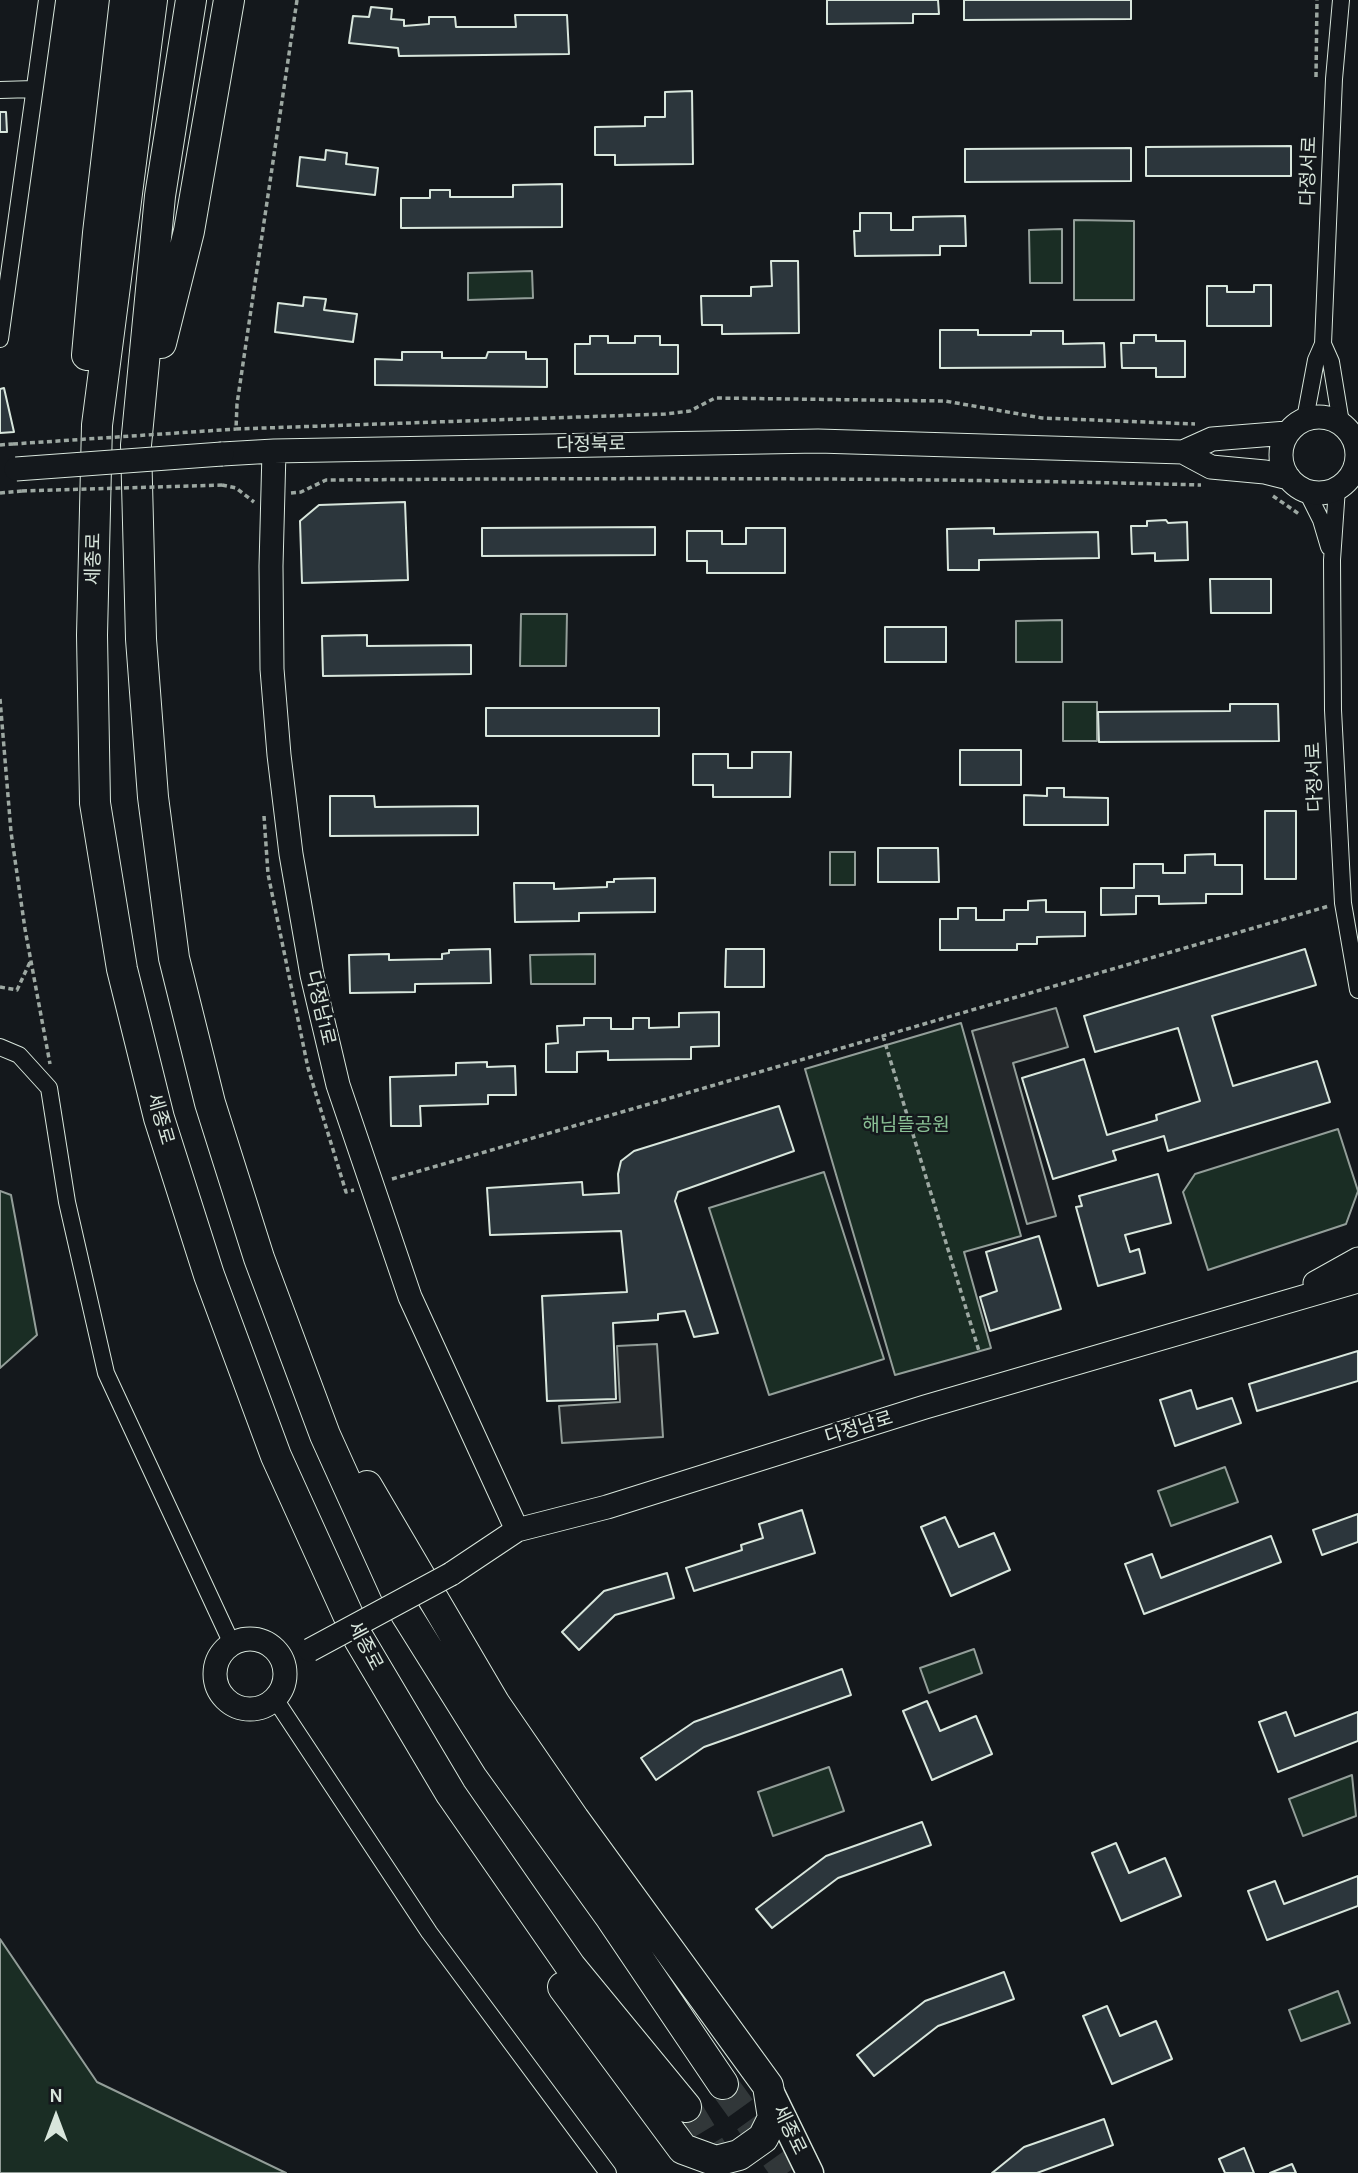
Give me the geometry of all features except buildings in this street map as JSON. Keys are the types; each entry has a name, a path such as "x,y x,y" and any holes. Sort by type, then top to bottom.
{"highway":[{"path":"92,635 80,510 86,374 98,233 125,0"},
{"name":"세종로","path":"152,0 97,425 92,635 95,803 122,969 159,1118 209,1275 276,1456 359,1639 458,1805 571,1967 686,2107"},
{"path":"191,0 160,196 136,445 142,652 153,797 174,958 210,1103 259,1258 325,1435 406,1614 498,1761 611,1918 723,2084"},
{"path":"136,445 189,231 229,0"},
{"path":"209,1275 264,1475 318,1593 415,1772 548,1967 683,2149 716,2161 739,2155 763,2138 772,2118 768,2086 574,1819 495,1704 351,1460 291,1344"}],"main road":[{"name":"세종로","path":"768,2086 810,2173"},
{"path":"683,2149 706,2173"}],"street":[{"path":"0,339 7,229 34,89 47,0"},
{"name":"다정서로","path":"1323,344 1334,79 1341,0"},
{"path":"0,90 34,89"},
{"path":"1323,344 1296,426 1282,444 1281,456 1283,468 1321,520 1332,560"},
{"path":"1323,344 1357,447 1357,461 1349,478 1332,560"},
{"path":"1183,452 1212,439 1296,426 1318,416 1330,418 1350,431"},
{"name":"다정북로","path":"13,476 274,451 818,442 1183,452"},
{"name":"다정남1로","path":"274,451 271,566 274,693 291,853 312,975 338,1085 411,1297 517,1530"},
{"path":"1183,452 1211,467 1265,472 1317,493 1349,478"},
{"name":"다정서로","path":"1332,560 1333,710 1343,903 1358,990"},
{"path":"0,1047 19,1055 49,1088 67,1202 106,1373 232,1644"},
{"path":"1277,1305 1358,1259"},
{"path":"1277,1305 1358,1281"},
{"name":"다정남로","path":"282,1660 310,1650 451,1574 517,1530 607,1507 925,1407 1277,1305"},
{"path":"251,1639 263,1641 273,1648 282,1660 285,1679 282,1690 266,1705 244,1709 233,1705 218,1689 215,1666 220,1655 232,1644 251,1639"},
{"path":"275,1699 429,1932 608,2173"}],"path":[{"path":"236,429 237,404 296,0"},
{"path":"1316,80 1317,0"},
{"path":"0,445 236,429 665,414 690,411 715,398 933,400 996,408 1042,418 1200,425"},
{"path":"0,493 13,476 222,485"},
{"path":"301,492 326,480 807,478 1206,485"},
{"path":"1265,492 1286,503 1303,517"},
{"path":"0,699 11,832 50,1059 52,1081 49,1088"},
{"path":"1323,744 1315,750 1315,784 1327,795"},
{"path":"385,1181 1343,903"},
{"path":"0,987 17,990 31,960"},
{"path":"883,1037 979,1351"}],"green space":[{"path":"1074,220 1134,221 1134,300 1074,300"},
{"path":"1062,229 1062,283 1030,283 1029,230"},
{"path":"532,271 533,298 468,300 468,273"},
{"path":"521,614 567,614 566,666 520,666"},
{"path":"1062,620 1062,662 1016,662 1016,621"},
{"path":"1063,702 1097,702 1097,741 1063,741"},
{"path":"830,852 855,852 855,885 830,885"},
{"path":"595,954 595,984 531,984 530,955"},
{"name":"해님뜰공원","path":"961,1023 1021,1236 964,1252 991,1348 895,1375 805,1069"},
{"path":"1338,1129 1358,1191 1346,1224 1208,1270 1183,1192 1195,1174"},
{"path":"824,1172 884,1359 769,1395 709,1208"},
{"path":"0,1191 11,1195 37,1335 0,1368"},
{"path":"1225,1467 1238,1502 1171,1526 1158,1491"},
{"path":"974,1649 982,1673 929,1693 920,1668"},
{"path":"829,1767 844,1811 773,1836 758,1792"},
{"path":"1352,1775 1356,1816 1303,1836 1289,1799"},
{"path":"0,1939 97,2082 286,2173 0,2173"},
{"path":"1338,1991 1350,2023 1301,2041 1289,2010"}],"shaded area":[{"path":"1056,1008 1068,1047 1013,1063 1056,1216 1027,1224 972,1031"},
{"path":"657,1344 663,1437 562,1443 559,1406 620,1402 617,1346"}],"tunnel":[{"path":"723,2084 787,2173"},
{"path":"686,2107 726,2173"}]}
